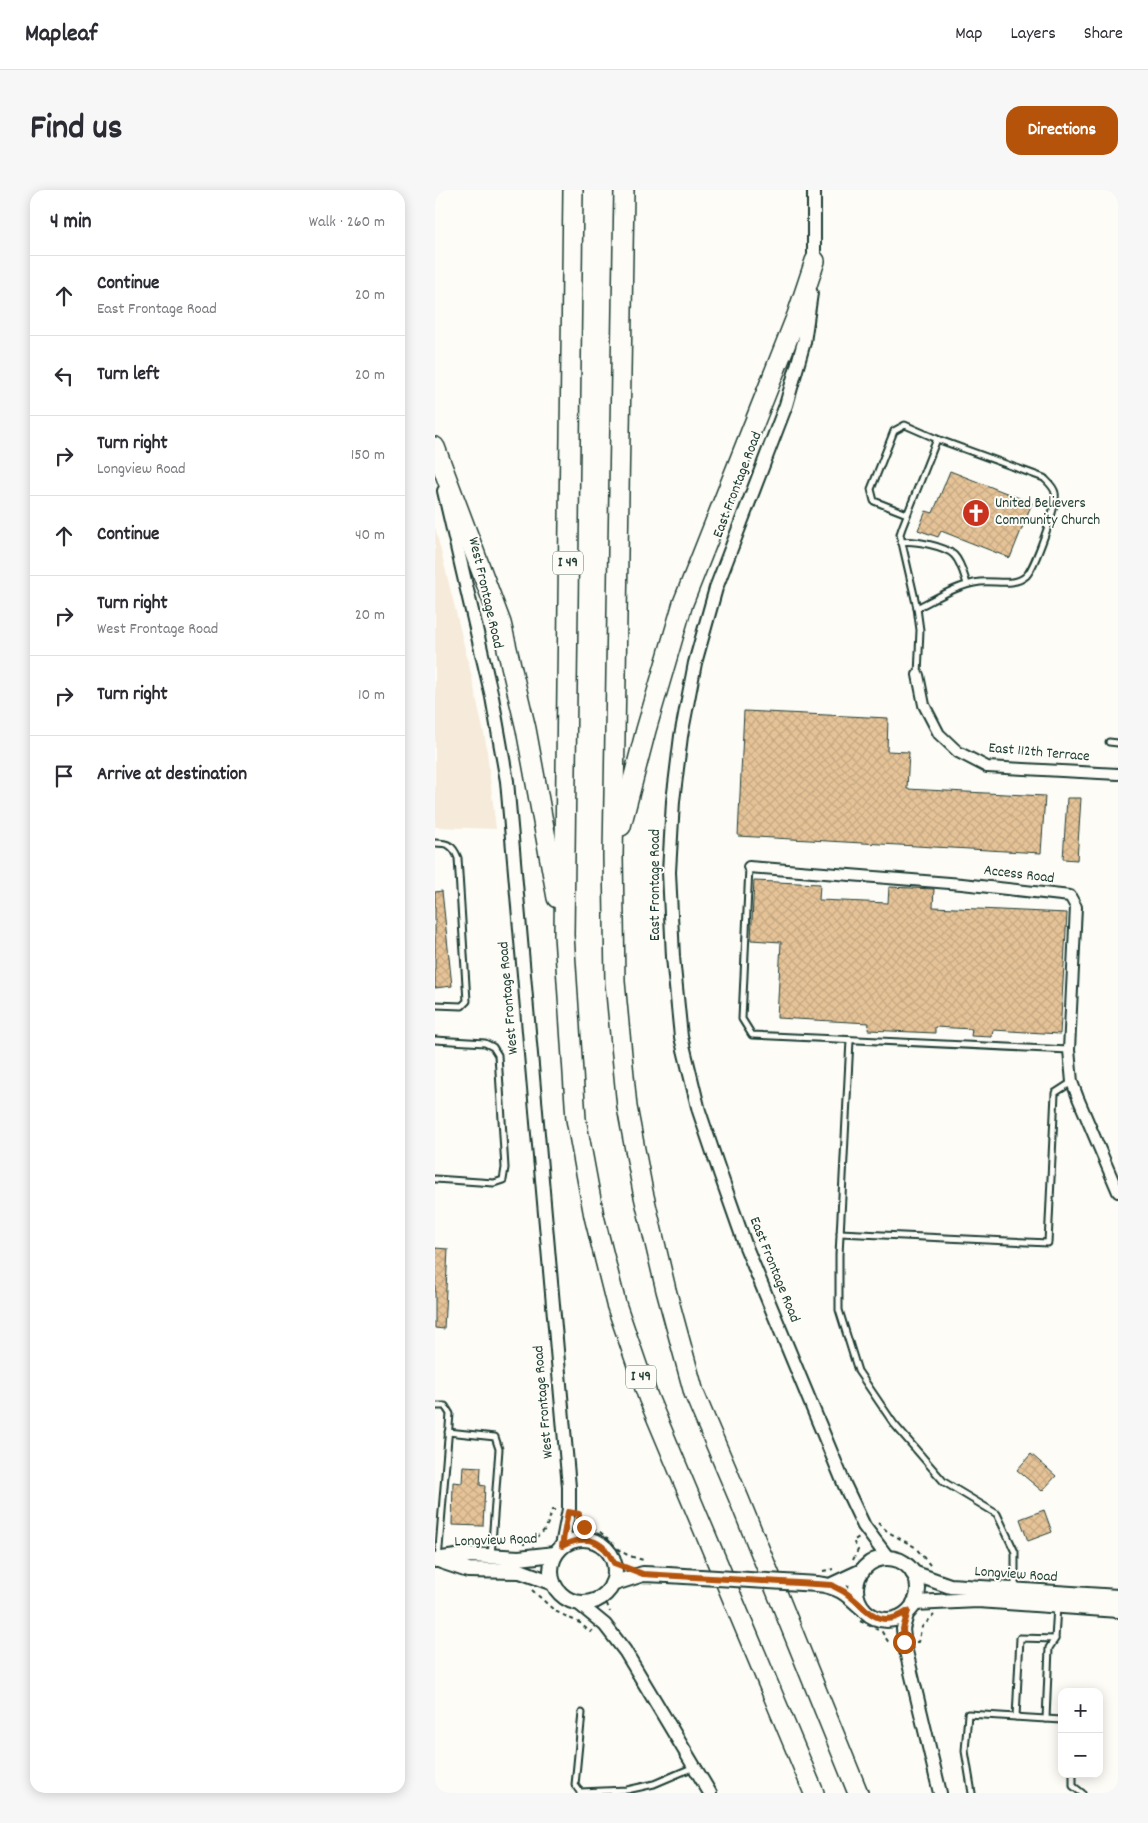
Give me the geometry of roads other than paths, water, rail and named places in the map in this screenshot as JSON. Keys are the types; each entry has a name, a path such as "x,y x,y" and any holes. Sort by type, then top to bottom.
{"highway":[{"name":"I 49","path":"573,190 564,935 576,1119 594,1216 616,1304 648,1397 814,1793"},
{"path":"624,190 613,856 615,982 627,1107 643,1192 666,1290 694,1392 858,1793"},
{"path":"613,856 645,730 683,603 797,315 815,261"},
{"path":"435,447 501,623 526,729 564,935"}],"main road":[{"path":"611,1590 615,1573 614,1563 602,1545 592,1540 581,1539 571,1541 559,1550 551,1568 553,1584 567,1599 577,1602 597,1599 606,1593 611,1590 645,1568"},
{"name":"Longview Road","path":"436,1560 469,1555 525,1557 559,1550"},
{"path":"614,1563 645,1568 668,1575 818,1578 845,1593 860,1614 870,1615 879,1619 895,1618 911,1607 917,1593 917,1582 907,1565 898,1560 878,1559 862,1571 857,1580 856,1590 860,1614"},
{"name":"Longview Road","path":"436,1560 468,1570 523,1572 553,1584"},
{"path":"832,1585 862,1571"},
{"name":"Longview Road","path":"913,1573 951,1586 1118,1597"},
{"name":"Longview Road","path":"911,1607 943,1601 978,1600 1118,1610"}],"street":[{"name":"East Frontage Road","path":"813,190 815,261 804,342 786,405 716,588 693,672 681,736 673,801 669,872 673,957 681,1037 699,1111 746,1248 845,1486 868,1530 888,1558"},
{"name":"West Frontage Road","path":"435,454 492,697 507,781 569,1487 568,1512 559,1550"},
{"name":"East 112th Terrace","path":"918,675 924,705 939,734 958,752 987,767 1118,774"},
{"name":"Access Road","path":"749,867 961,884 1070,896 1076,907 1069,1050 1072,1082 1118,1192"},
{"path":"577,1602 601,1622 625,1651 710,1793"},
{"path":"911,1607 903,1629 904,1642 940,1793"}],"lane":[{"path":"907,514 874,501 871,489 894,431 905,425 937,439 1044,478 1051,485 1055,494 1054,510 1032,567 1025,577 1011,582 992,581 967,584 917,608"},
{"path":"918,675 919,630 917,608 901,542 902,528 937,439"},
{"path":"901,542 911,540 954,554 967,584"},
{"path":"1109,742 1118,743"},
{"path":"435,843 447,843 455,850 457,858 467,1000 462,1006 435,1005"},
{"path":"749,867 742,1019 752,1035 1069,1050"},
{"path":"435,1040 485,1043 493,1047 498,1055 505,1168 503,1180 494,1183 435,1179"},
{"path":"850,1040 840,1233 839,1310 858,1371 894,1424 944,1482 997,1514 1015,1552 1015,1591"},
{"path":"840,1233 1048,1243 1055,1093 1072,1082"},
{"path":"435,1406 445,1406 450,1414 438,1520 436,1560"},
{"path":"448,1432 495,1437 499,1449 491,1556"},
{"path":"1046,1719 1049,1648 1055,1639 1057,1605"},
{"path":"1015,1717 1020,1638 1055,1639"},
{"path":"582,1713 575,1785 579,1792 627,1790 654,1784 694,1767"},
{"path":"972,1793 965,1751 968,1714 1058,1720"},
{"path":"1073,1778 1073,1786 1082,1793"}],"place":[{"name":"United Believers Community Church","path":"976,513"}]}
